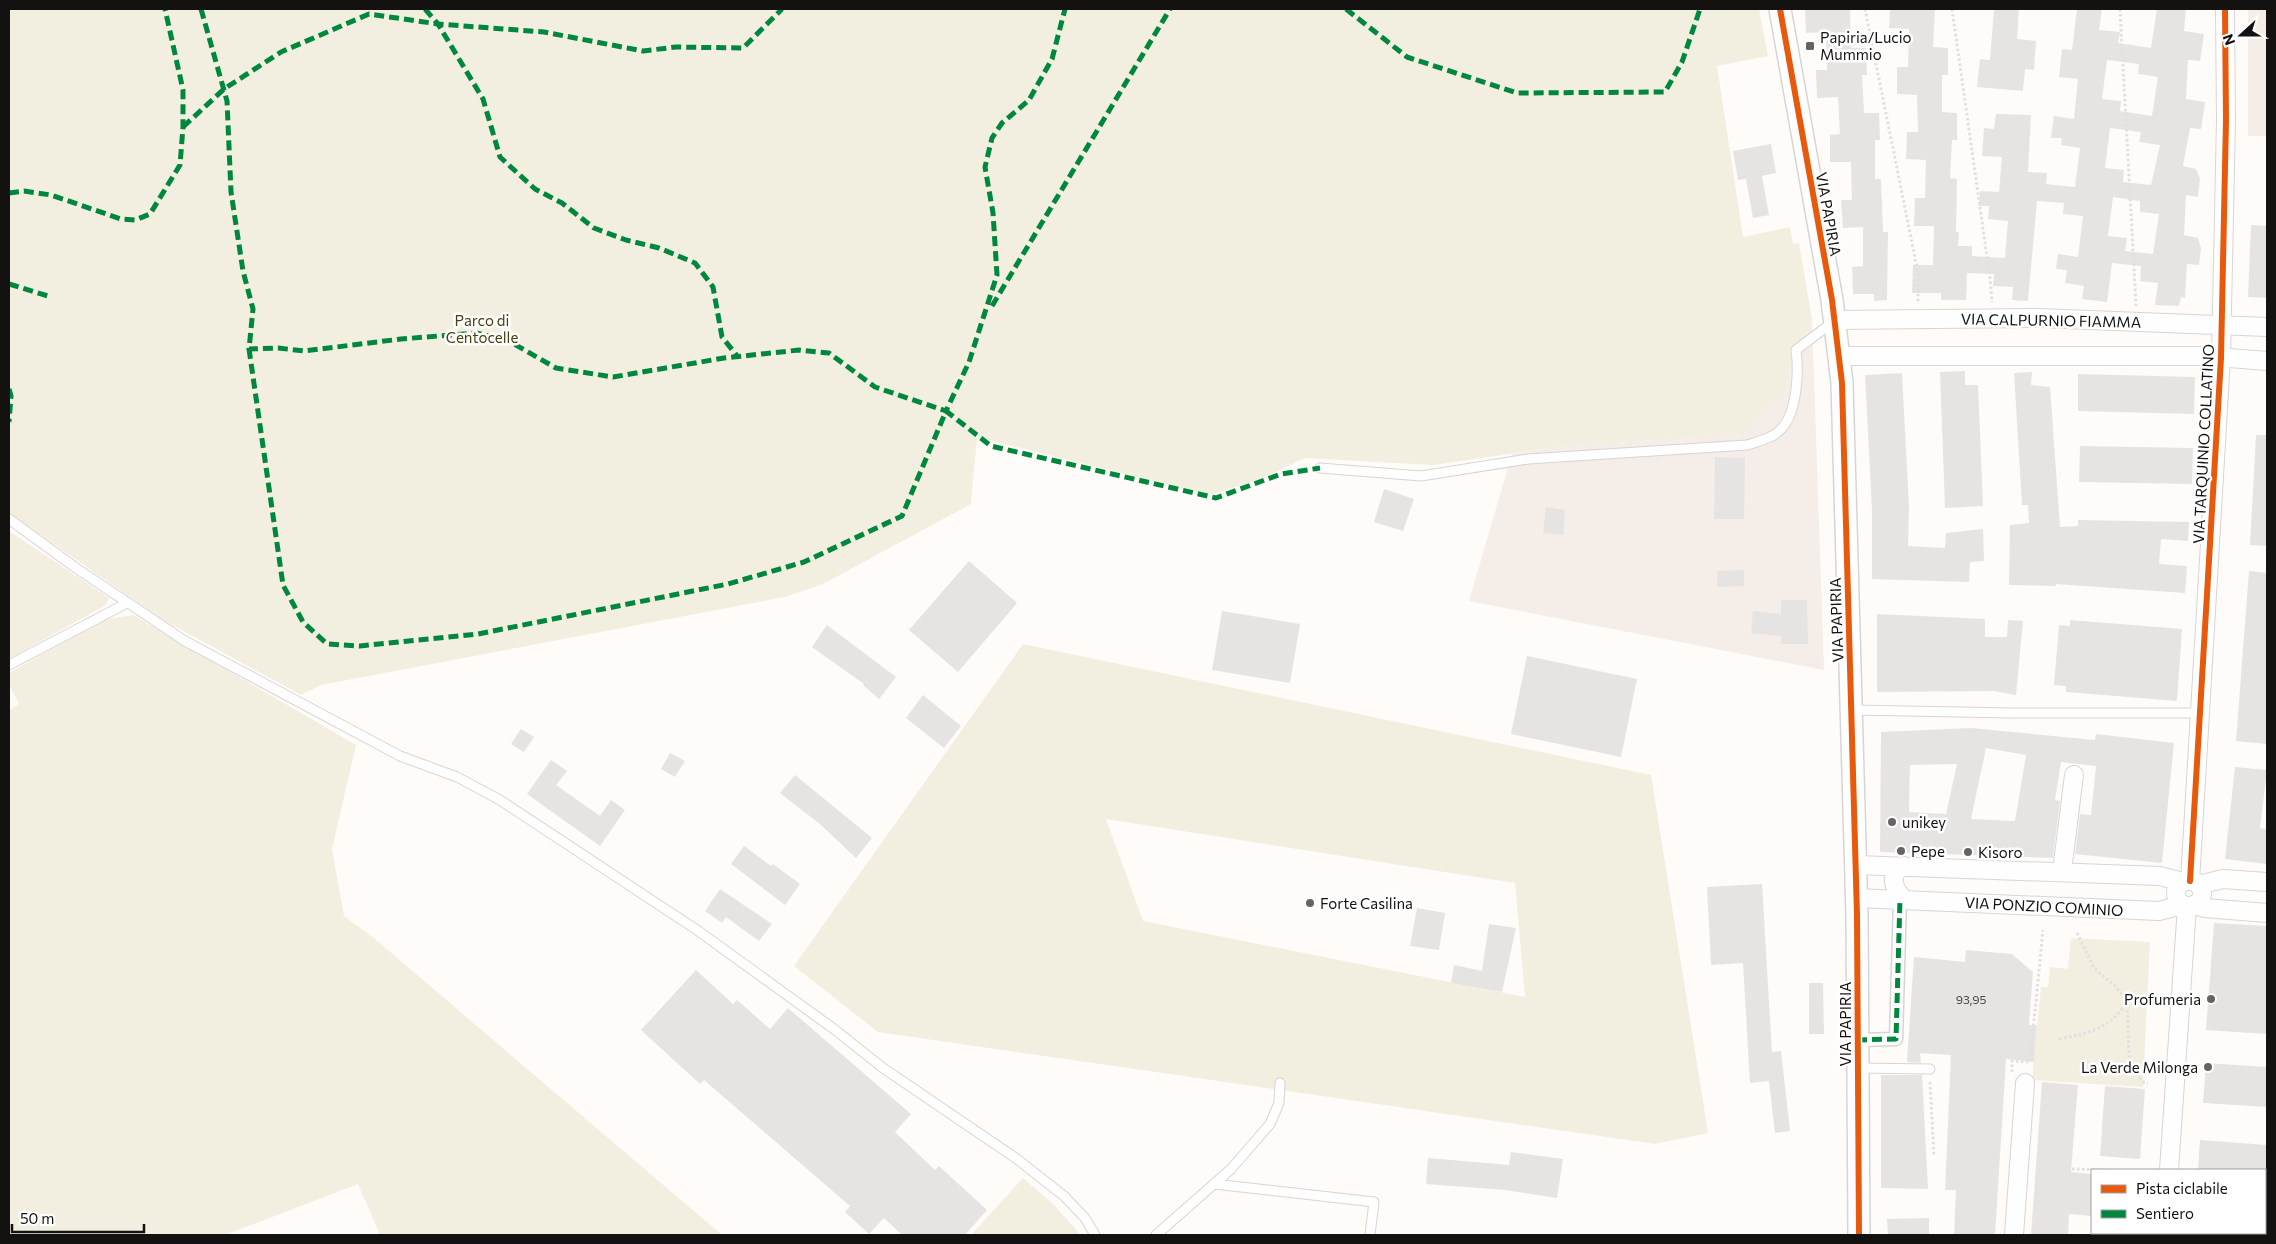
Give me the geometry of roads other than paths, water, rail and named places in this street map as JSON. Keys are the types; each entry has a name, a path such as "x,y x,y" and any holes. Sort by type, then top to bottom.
{"street":[{"name":"VIA PAPIRIA","path":"1780,9 1840,356 1845,436 1856,865 1859,1235"},
{"name":"VIA TARQUINIO COLLATINO","path":"2188,905 2176,893 2178,886 2190,882 2221,358 2225,9"},
{"name":"VIA CALPURNIO FIAMMA","path":"1835,320 1992,318 2136,321 2267,328"},
{"path":"1840,356 2221,358 2267,361"},
{"path":"2062,872 2074,775"},
{"path":"1856,865 2160,876 2190,882 2223,879 2267,882"},
{"path":"1857,1040 1896,1039 1902,899 1895,889 1893,879 1895,872 1904,866"},
{"name":"VIA PONZIO COMINIO","path":"1856,898 2158,911 2188,905 2267,913"},
{"path":"2169,1169 2188,905"},
{"path":"2014,1235 2025,1084"}],"lane":[{"path":"1320,468 1421,476 1528,459 1747,445 1760,441 1782,429 1789,417 1799,368 1796,350 1835,320"},
{"path":"9,519 185,641 400,756 457,777 500,800 697,930 834,1029 883,1068 1017,1159 1064,1196 1085,1218 1095,1235"},
{"path":"9,665 128,603"},
{"path":"1852,710 2013,713 2201,713"},
{"path":"1858,1068 1930,1069"},
{"path":"1156,1235 1231,1169 1270,1124 1279,1103 1280,1083"},
{"path":"1214,1184 1374,1202 1370,1235"}],"place":[{"name":"Papiria/Lucio Mummio","path":"1810,46"},
{"name":"unikey","path":"1892,822"},
{"name":"Pepe","path":"1901,851"},
{"name":"Kisoro","path":"1968,852"},
{"name":"Forte Casilina","path":"1310,903"},
{"name":"Profumeria","path":"2211,999"},
{"name":"La Verde Milonga","path":"2208,1067"}],"park label":[{"name":"Parco di Centocelle","path":"482,328"}]}
